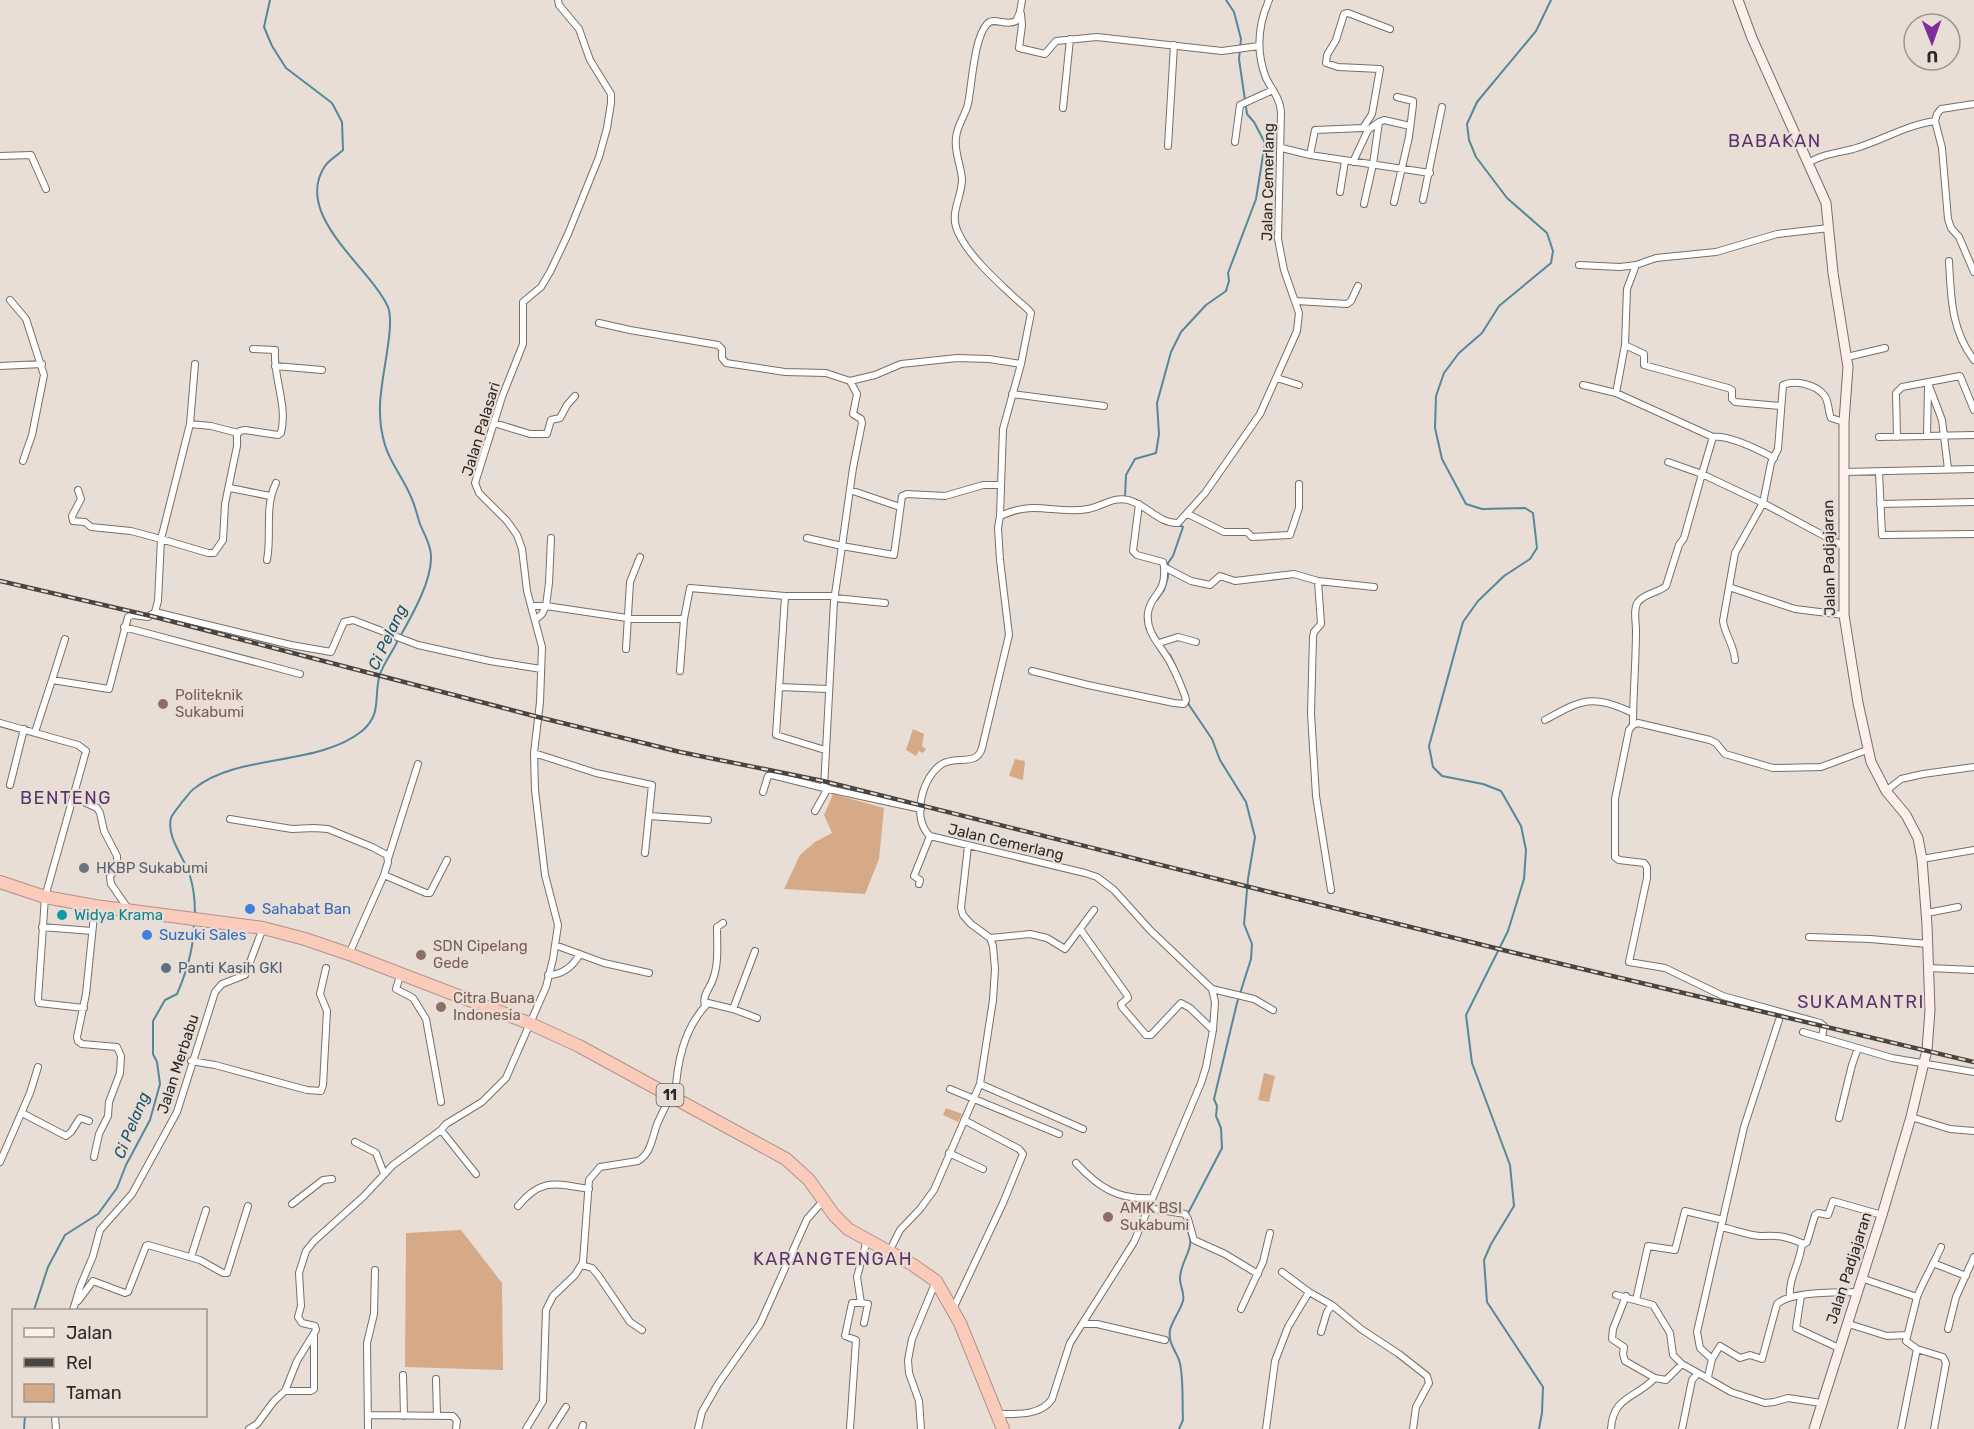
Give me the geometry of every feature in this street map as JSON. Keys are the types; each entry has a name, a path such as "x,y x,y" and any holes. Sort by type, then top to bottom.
{"highway":[{"name":"11","path":"0,882 45,897 171,917 263,928 305,939 401,973 529,1023 610,1062 673,1096 786,1159 809,1180 848,1229 925,1272 936,1281 953,1310 1003,1429"}],"street":[{"name":"Jalan Palasari","path":"314,1336 315,1326 302,1323 298,1317 301,1306 299,1274 302,1263 314,1241 393,1165 446,1124 482,1102 502,1083 546,987 555,945 557,920 543,866 535,790 534,753 540,702 542,647 527,591 522,549 517,535 507,521 479,493 475,483 502,397 522,344 524,302 541,287 556,261 584,198 599,157 608,122 611,94 590,60 577,25 559,5 558,0"},
{"path":"763,792 768,776 772,775 921,809 925,788 933,772 952,759 974,759 981,753 1009,635 998,528 1003,429 1031,321 1030,311 996,280 968,249 957,232 954,217 961,186 956,135 968,105 979,39 989,21 1012,24 1016,21 1022,0"},
{"name":"Jalan Cemerlang","path":"1188,514 1260,414 1296,331 1299,313 1284,270 1278,238 1282,148 1280,101 1266,76 1259,46 1260,25 1269,0"},
{"name":"Jalan Padjajaran","path":"1738,0 1752,38 1826,203 1835,284 1847,357 1843,472 1844,615 1867,750 1886,791 1900,807 1914,830 1922,859 1927,913 1929,1024 1924,1062 1882,1215 1814,1429"},
{"path":"1020,12 1022,21 1018,46 1020,49 1045,54 1056,41 1070,39 1115,38 1222,51 1259,46"},
{"path":"1310,155 1315,130 1363,128 1374,106 1380,69 1338,67 1326,63 1344,14 1348,13 1390,29"},
{"path":"1063,108 1070,39"},
{"path":"1167,146 1174,45"},
{"path":"1235,142 1240,105 1273,90"},
{"path":"1394,202 1403,168 1413,102 1397,97"},
{"path":"1974,104 1941,109 1936,114 1935,122 1942,148 1948,219 1951,228 1959,237 1974,272"},
{"path":"1424,200 1442,107"},
{"path":"1353,162 1368,130 1379,122 1384,120 1410,126"},
{"path":"1364,204 1379,122"},
{"path":"1808,164 1829,153 1854,149 1902,130 1935,122"},
{"path":"1282,148 1345,161 1430,173"},
{"path":"0,156 32,155 46,189"},
{"path":"1340,192 1345,161"},
{"path":"1579,265 1620,267 1636,265 1656,258 1716,252 1777,234 1830,228"},
{"path":"1949,261 1952,311 1956,327 1974,360"},
{"path":"1616,393 1626,345 1627,289 1636,265"},
{"path":"1296,302 1347,304 1351,301 1358,286"},
{"path":"10,300 26,319 44,375 32,435 23,461"},
{"path":"599,322 630,330 718,345 722,349 722,358 726,363 785,372 826,372 850,381 874,375 901,363 988,358 1021,364"},
{"path":"1626,345 1644,354 1643,365 1732,390 1732,399 1735,402 1780,406"},
{"path":"1847,357 1885,348"},
{"path":"190,424 211,426 238,433 245,430 276,435 281,433 283,408 274,366 275,350 253,349"},
{"path":"0,366 42,364"},
{"path":"52,680 108,688 129,615 148,617 155,612 158,601 160,539 190,424 195,364"},
{"path":"274,366 322,370"},
{"path":"1897,437 1897,391 1906,386 1960,376 1974,411"},
{"path":"1277,378 1299,385"},
{"path":"815,811 826,788 825,750 835,597 862,423 861,419 854,415 857,394 850,381"},
{"path":"1735,660 1734,649 1726,633 1724,621 1729,587 1735,554 1763,503 1771,463 1780,439 1780,406 1783,385 1793,382 1807,385 1825,396 1831,418 1844,422"},
{"path":"1928,383 1938,407 1945,435 1948,469"},
{"path":"1927,436 1928,383"},
{"path":"1583,385 1616,393 1713,437 1746,445 1774,458"},
{"path":"1012,394 1104,406"},
{"path":"494,423 530,434 547,434 551,420 560,418 575,396"},
{"path":"78,490 81,499 72,516 73,521 85,522 91,528 131,531 195,550 214,553 223,540 225,504 230,488 238,433"},
{"path":"1879,437 1974,435"},
{"path":"1713,437 1684,538 1666,586 1638,601 1635,608 1633,725 1629,730 1615,809 1615,857 1619,860 1644,863 1647,867 1647,878 1629,962 1665,968 1723,996 1820,1023 1824,1026 1822,1037"},
{"path":"1668,462 1702,474 1763,503 1844,546"},
{"path":"1843,472 1974,469"},
{"path":"1879,472 1883,536 1974,534"},
{"path":"267,560 270,496 276,483"},
{"path":"807,538 894,555 901,498 905,494 945,496 983,485 1001,484"},
{"path":"1000,516 1034,506 1080,510 1124,499 1139,504 1168,522 1178,523 1188,514 1224,532 1246,532 1252,537 1290,535 1297,518 1299,484"},
{"path":"230,488 270,496"},
{"path":"850,490 900,507"},
{"path":"1880,504 1974,502"},
{"path":"1032,671 1174,704 1184,704 1186,700 1176,675 1159,643 1149,630 1147,616 1151,602 1164,585 1164,567 1163,562 1137,555 1133,551 1132,543 1137,526 1139,504"},
{"path":"535,620 546,606 551,538"},
{"path":"626,649 632,576 640,557"},
{"path":"1164,567 1191,581 1206,585 1212,584 1220,576 1235,581 1294,574 1318,581 1374,587"},
{"path":"1318,581 1321,624 1313,637 1311,714 1317,803 1331,890"},
{"path":"1729,587 1795,609 1844,615"},
{"path":"680,671 684,619 688,590 691,588 785,596 835,597 885,603"},
{"path":"785,596 776,735 825,750"},
{"path":"532,606 627,618 684,619"},
{"path":"155,612 291,645 332,652 344,622 353,620 418,645 489,661 541,669"},
{"path":"124,627 300,674"},
{"path":"1159,643 1178,637 1196,642"},
{"path":"35,732 65,639"},
{"path":"779,687 828,689"},
{"path":"1545,720 1567,707 1591,700 1615,705 1632,713"},
{"path":"0,723 78,745 86,751 45,897 38,1002 84,1008"},
{"path":"1633,725 1646,724 1710,740 1716,743 1725,754 1773,768 1821,767 1867,750"},
{"path":"10,785 24,729"},
{"path":"534,753 596,773 652,785 645,853"},
{"path":"349,954 384,875 418,764"},
{"path":"1886,791 1901,779 1974,767"},
{"path":"73,797 97,808 100,813 104,831 117,856 117,866 110,877 111,884 130,911"},
{"name":"Jalan Cemerlang","path":"921,809 921,824 930,836 1097,877 1114,890 1150,930 1212,989"},
{"path":"649,816 708,820"},
{"path":"230,819 292,829 328,829 383,852 388,859"},
{"path":"919,884 920,880 914,876 930,836"},
{"path":"889,1252 900,1230 934,1190 980,1084 993,1000 995,969 990,938 971,924 963,915 961,908 968,846"},
{"path":"1922,859 1974,850"},
{"path":"384,875 430,893 447,860"},
{"path":"94,1156 99,1134 108,1116 122,1056 117,1047 92,1046 78,1041 76,1036 84,1008 95,906"},
{"path":"1927,913 1958,907"},
{"path":"990,938 1030,934 1047,938 1065,949 1094,910"},
{"path":"526,1429 543,1401 546,1310 553,1296 582,1265 585,1253 589,1180 600,1167 638,1161 643,1158 652,1143 657,1125 673,1096 681,1050 705,1005 704,999 714,978 717,960 717,927 723,923"},
{"path":"42,927 92,931"},
{"name":"Jalan Merbabu","path":"74,1309 100,1230 132,1194 174,1117 216,988 245,975 263,928"},
{"path":"1080,929 1124,989 1128,998 1121,1006 1146,1035 1151,1035 1181,1003 1190,1008 1213,1030"},
{"path":"1809,937 1928,944"},
{"path":"555,945 649,973"},
{"path":"733,1009 755,951"},
{"path":"548,975 561,973 576,961 580,954"},
{"path":"191,1061 215,1065 307,1090 321,1091 327,1011 320,994 326,968"},
{"path":"1929,969 1974,970"},
{"path":"401,973 396,989 414,998 426,1019 441,1102"},
{"path":"997,1414 1034,1412 1052,1399 1070,1343 1134,1242 1206,1067 1213,1030 1215,1002 1212,989 1254,999 1273,1010"},
{"path":"705,1005 712,1003 757,1018"},
{"path":"1712,1359 1700,1348 1697,1332 1744,1127 1779,1020"},
{"path":"1803,1032 1892,1058 1974,1072"},
{"path":"1839,1118 1858,1048"},
{"path":"0,1162 22,1113 38,1067"},
{"path":"980,1084 1083,1129"},
{"path":"950,1089 1059,1134"},
{"path":"22,1113 66,1136 80,1118 88,1120"},
{"path":"1911,1116 1950,1129 1974,1131"},
{"path":"953,1310 1003,1203 1023,1154 1019,1149 964,1120"},
{"path":"441,1130 476,1174"},
{"path":"355,1142 376,1153 384,1174"},
{"path":"949,1153 982,1168"},
{"path":"1076,1163 1112,1193 1134,1199 1152,1198"},
{"path":"292,1204 323,1180 332,1179"},
{"path":"518,1206 525,1197 549,1184 589,1189"},
{"path":"698,1429 702,1412 718,1384 760,1324 807,1219 823,1200"},
{"path":"1636,1300 1648,1246 1675,1250 1685,1211 1761,1236 1770,1234 1788,1236 1802,1243 1807,1242 1815,1215 1818,1213 1828,1215 1833,1201 1882,1215"},
{"path":"74,1309 93,1281 125,1293 128,1292 148,1245 200,1260 227,1273 248,1206"},
{"path":"1148,1208 1185,1214 1194,1240 1225,1254 1258,1274"},
{"path":"191,1257 206,1210"},
{"path":"1241,1309 1263,1262 1270,1233"},
{"path":"861,1303 857,1277 867,1240"},
{"path":"1790,1297 1790,1287 1802,1243"},
{"path":"1934,1429 1946,1363 1943,1357 1917,1349 1907,1343 1906,1335 1917,1297 1941,1247"},
{"path":"1948,1329 1956,1297 1974,1257"},
{"path":"1933,1263 1966,1276"},
{"path":"582,1265 592,1268 630,1322 642,1330"},
{"path":"368,1429 367,1343 374,1314 375,1270"},
{"path":"1282,1272 1309,1293 1332,1305 1361,1329 1427,1376 1429,1383 1416,1407 1413,1429"},
{"path":"1862,1278 1917,1297"},
{"path":"921,1429 919,1401 909,1372 908,1360 912,1339 936,1281"},
{"path":"1708,1377 1712,1359 1719,1346 1740,1358 1750,1355 1762,1359 1777,1304 1782,1299 1857,1292"},
{"path":"1266,1429 1275,1361 1288,1327 1309,1293"},
{"path":"1616,1295 1653,1305 1670,1333 1673,1355 1682,1364 1731,1392 1765,1403 1788,1398 1821,1403"},
{"path":"1626,1296 1613,1329 1612,1339 1623,1344 1625,1361 1655,1378 1666,1380 1682,1364"},
{"path":"1801,1296 1796,1329 1839,1348"},
{"path":"850,1429 856,1340 845,1336 852,1303 868,1304 864,1323"},
{"path":"1321,1332 1327,1312 1332,1305"},
{"path":"1082,1324 1097,1324 1166,1340"},
{"path":"1846,1326 1852,1325 1865,1331 1887,1336 1906,1335"},
{"path":"285,1391 314,1389 314,1336"},
{"path":"249,1429 257,1424 274,1401 285,1391 297,1361 306,1344 314,1336"},
{"path":"1901,1429 1917,1349"},
{"path":"1682,1429 1692,1380 1698,1374"},
{"path":"403,1375 404,1416"},
{"path":"1611,1429 1615,1409 1655,1378"},
{"path":"436,1379 438,1416"},
{"path":"552,1429 566,1407"},
{"path":"368,1415 453,1416 456,1418 456,1429"}],"green space":[{"path":"913,729 924,734 922,746 926,749 923,753 919,751 916,756 906,750"},
{"path":"1015,759 1025,761 1023,780 1009,776"},
{"path":"833,794 884,808 879,859 865,894 784,889 800,855 815,842 832,833 824,815"},
{"path":"1264,1073 1275,1076 1269,1102 1258,1100"},
{"path":"946,1108 962,1114 958,1122 943,1115"},
{"path":"461,1230 502,1283 503,1370 405,1367 406,1233"}],"waterway":[{"name":"Ci Pelang","path":"195,914 194,895 188,869 171,833 170,825 173,814 191,791 213,777 233,769 323,750 344,742 362,731 373,718 382,670 419,601 430,567 429,544 414,503 387,452 381,428 380,401 390,328 388,307 326,222 319,203 318,185 325,166 343,150 342,122 332,103 286,68 272,46 264,27 270,0"},
{"path":"1127,498 1125,497 1126,475 1135,459 1156,453 1159,434 1157,403 1171,352 1181,332 1206,305 1226,291 1229,281 1228,273 1256,199 1265,143 1247,114 1239,59 1241,39 1234,12 1226,0"},
{"path":"1539,1429 1543,1387 1487,1302 1484,1260 1514,1206 1510,1165 1472,1063 1466,1015 1508,931 1524,879 1526,850 1521,826 1501,791 1483,784 1442,776 1433,767 1429,746 1463,622 1478,601 1504,576 1530,559 1537,548 1533,513 1525,508 1482,509 1466,504 1442,459 1435,428 1436,396 1444,373 1459,353 1482,333 1499,306 1551,263 1553,251 1547,233 1507,198 1476,157 1469,140 1467,124 1477,102 1536,31 1551,0"},
{"path":"1147,606 1148,603 1157,600 1164,590 1168,577 1168,563 1173,556 1183,527 1177,524"},
{"path":"1166,652 1176,667"},
{"path":"1179,1429 1183,1420 1182,1373 1170,1335 1171,1327 1183,1301 1181,1271 1190,1246 1188,1232 1183,1223 1222,1148 1221,1128 1216,1116 1217,1106 1214,1099 1237,1003 1251,959 1252,944 1244,924 1255,837 1246,802 1220,760 1212,739 1188,701"},
{"name":"Ci Pelang","path":"34,1309 48,1267 65,1235 98,1214 117,1188 126,1165 150,1120 160,1084 157,1062 153,1054 153,1021 165,1000 177,994 181,985 191,951 194,923"},
{"name":"Ci Pelang","path":"24,1429 25,1417"}],"railway":[{"path":"0,581 151,616 680,752 823,781 1511,952 1974,1062"}],"place":[{"name":"Politeknik Sukabumi","path":"163,704"},
{"name":"HKBP Sukabumi","path":"84,868"},
{"name":"Sahabat Ban","path":"250,909"},
{"name":"Widya Krama","path":"62,915"},
{"name":"Suzuki Sales","path":"147,935"},
{"name":"SDN Cipelang Gede","path":"421,955"},
{"name":"Panti Kasih GKI","path":"166,968"},
{"name":"Citra Buana Indonesia","path":"441,1007"},
{"name":"AMIK BSI Sukabumi","path":"1108,1217"}],"district":[{"name":"BABAKAN","path":"1775,141"},
{"name":"BENTENG","path":"66,798"},
{"name":"SUKAMANTRI","path":"1861,1002"},
{"name":"KARANGTENGAH","path":"833,1259"}]}
